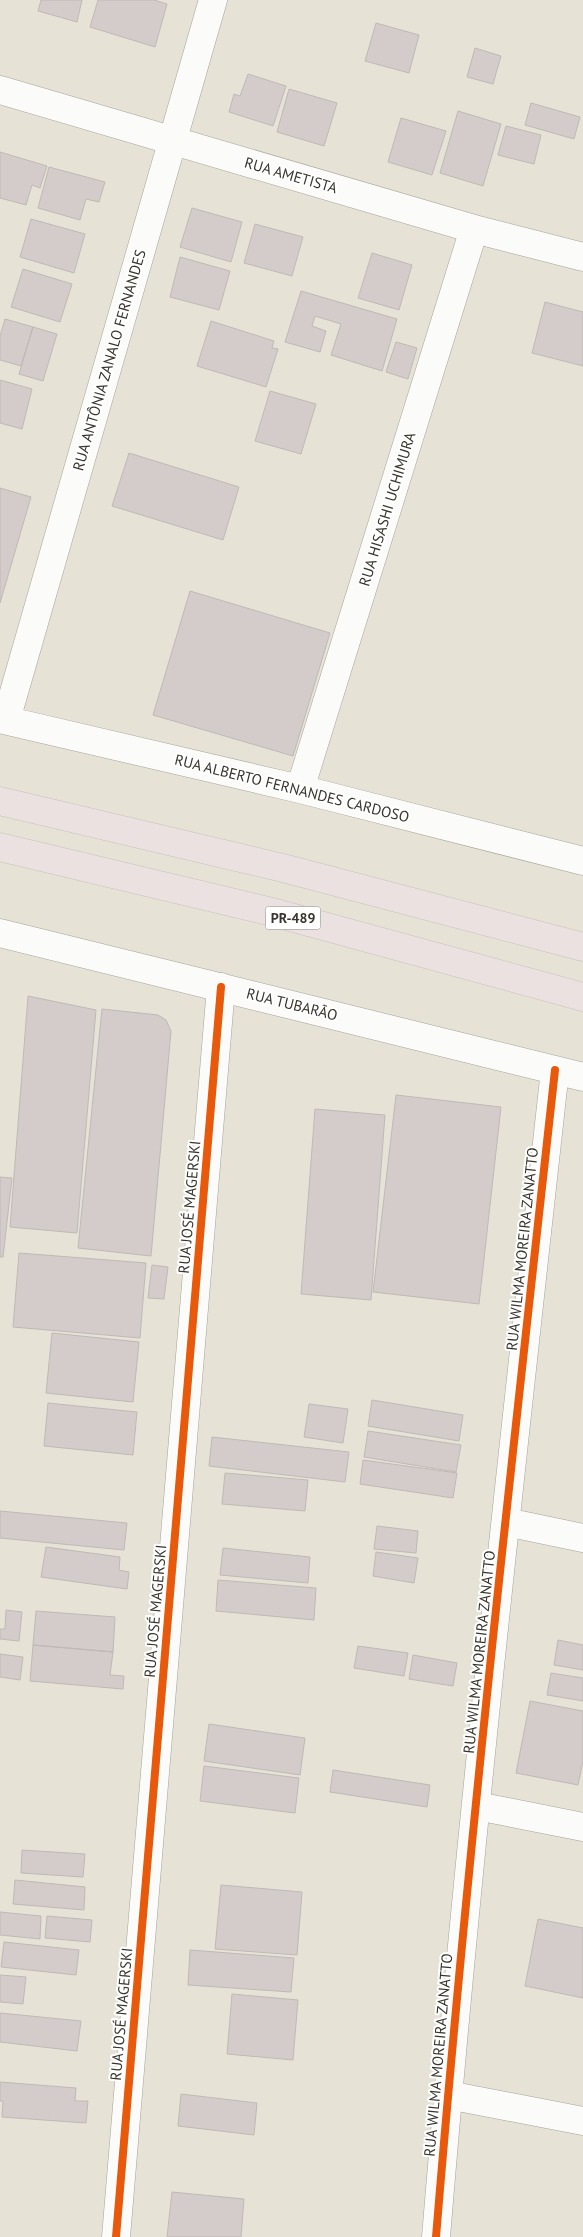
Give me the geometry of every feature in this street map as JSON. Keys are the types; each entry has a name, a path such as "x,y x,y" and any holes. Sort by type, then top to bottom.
{"main road":[{"path":"0,801 283,868 583,947"},
{"name":"PR-489","path":"0,847 272,912 583,997"}],"street":[{"name":"RUA ANTÔNIA ZANALO FERNANDES","path":"3,720 213,0"},
{"name":"RUA AMETISTA","path":"0,90 474,229 583,257"},
{"name":"RUA HISASHI UCHIMURA","path":"300,789 474,229"},
{"name":"RUA ALBERTO FERNANDES CARDOSO","path":"3,720 300,789 583,860"},
{"name":"RUA TUBARÃO","path":"0,933 583,1076"},
{"name":"RUA JOSÉ MAGERSKI","path":"116,2237 221,986"},
{"name":"RUA WILMA MOREIRA ZANATTO","path":"436,2237 448,2095 477,1806 555,1070"},
{"path":"506,1522 583,1538"},
{"path":"477,1806 583,1828"},
{"path":"448,2095 583,2121"}],"building":[{"path":"41,0 82,0 77,22 38,11"},
{"path":"98,0 154,0 167,4 155,47 90,27"},
{"path":"376,23 419,35 409,73 365,61"},
{"path":"475,48 501,56 493,84 467,77"},
{"path":"248,74 286,86 273,126 229,112 234,94 240,96"},
{"path":"289,89 337,103 324,146 277,132"},
{"path":"531,103 580,117 574,139 525,125"},
{"path":"458,111 501,124 483,186 440,173"},
{"path":"401,118 446,131 432,175 388,162"},
{"path":"506,126 541,135 534,164 498,155"},
{"path":"0,152 47,166 40,188 32,185 26,205 0,198"},
{"path":"49,167 105,182 99,202 86,199 80,220 38,208"},
{"path":"192,208 242,222 231,262 180,247"},
{"path":"31,219 85,234 74,273 20,257"},
{"path":"255,224 303,237 292,276 244,263"},
{"path":"372,253 412,265 399,310 358,298"},
{"path":"180,257 230,271 219,310 170,297"},
{"path":"23,269 72,284 60,322 11,307"},
{"path":"301,291 397,319 382,371 331,355 341,324 315,316 312,326 326,331 320,352 285,342"},
{"path":"545,302 583,312 583,366 532,353"},
{"path":"5,319 33,327 21,366 0,360 0,336"},
{"path":"211,321 274,341 272,348 278,349 266,387 197,366"},
{"path":"33,327 57,334 43,381 19,374"},
{"path":"396,342 417,348 408,379 386,372"},
{"path":"0,380 32,389 22,429 0,423"},
{"path":"270,391 316,404 301,454 255,441"},
{"path":"129,453 239,487 223,540 112,506"},
{"path":"0,488 31,497 0,603"},
{"path":"190,591 330,633 293,756 153,715"},
{"path":"28,996 96,1010 77,1233 10,1227"},
{"path":"102,1009 158,1015 166,1020 171,1031 151,1256 78,1248"},
{"path":"396,1095 501,1107 479,1304 373,1292"},
{"path":"315,1109 385,1115 371,1300 301,1294"},
{"path":"0,1177 12,1178 3,1257 0,1257"},
{"path":"19,1253 146,1263 140,1338 13,1327"},
{"path":"152,1265 168,1267 164,1299 148,1298"},
{"path":"52,1333 139,1342 133,1402 46,1393"},
{"path":"372,1400 463,1415 459,1441 368,1426"},
{"path":"48,1403 137,1412 133,1455 44,1446"},
{"path":"309,1404 348,1409 343,1443 304,1437"},
{"path":"368,1431 461,1445 456,1472 364,1457"},
{"path":"212,1437 349,1452 345,1482 209,1466"},
{"path":"363,1460 457,1473 453,1498 360,1484"},
{"path":"225,1473 308,1480 305,1511 222,1504"},
{"path":"0,1511 127,1523 124,1550 0,1538"},
{"path":"377,1526 418,1531 416,1553 374,1549"},
{"path":"46,1547 120,1557 119,1570 129,1572 127,1589 41,1577"},
{"path":"223,1548 310,1557 308,1583 220,1575"},
{"path":"376,1552 418,1558 414,1583 373,1576"},
{"path":"218,1580 316,1588 314,1620 216,1611"},
{"path":"6,1610 22,1612 19,1641 0,1639 0,1629 5,1629"},
{"path":"36,1611 115,1617 113,1652 33,1645"},
{"path":"558,1640 583,1645 583,1670 554,1665"},
{"path":"33,1645 113,1652 110,1675 124,1676 123,1689 30,1681"},
{"path":"358,1646 408,1653 404,1676 354,1668"},
{"path":"0,1654 23,1657 20,1680 0,1677"},
{"path":"413,1655 457,1663 453,1686 409,1679"},
{"path":"551,1673 583,1678 583,1701 547,1695"},
{"path":"530,1701 583,1711 583,1761 578,1785 516,1773"},
{"path":"209,1724 305,1738 300,1775 204,1761"},
{"path":"204,1766 299,1778 295,1813 200,1801"},
{"path":"333,1770 430,1785 427,1807 330,1792"},
{"path":"22,1850 85,1854 83,1877 21,1873"},
{"path":"15,1880 85,1887 84,1910 13,1904"},
{"path":"221,1885 302,1892 297,1955 215,1949"},
{"path":"0,1912 41,1916 40,1939 0,1935"},
{"path":"47,1916 92,1920 90,1942 45,1938"},
{"path":"538,1919 583,1928 583,1998 525,1986"},
{"path":"4,1942 79,1950 76,1975 1,1967"},
{"path":"190,1950 294,1958 291,1992 188,1985"},
{"path":"0,1975 26,1977 23,2004 0,2002"},
{"path":"232,1994 298,2000 293,2060 227,2054"},
{"path":"0,2013 81,2021 77,2051 0,2042"},
{"path":"0,2082 76,2088 75,2101 88,2101 86,2123 2,2117 3,2101 0,2101"},
{"path":"181,2094 257,2103 254,2135 178,2126"},
{"path":"172,2192 244,2199 241,2237 167,2237"}],"cycle path":[{"path":"116,2237 221,987"},
{"path":"436,2237 476,1799 555,1070"}]}
